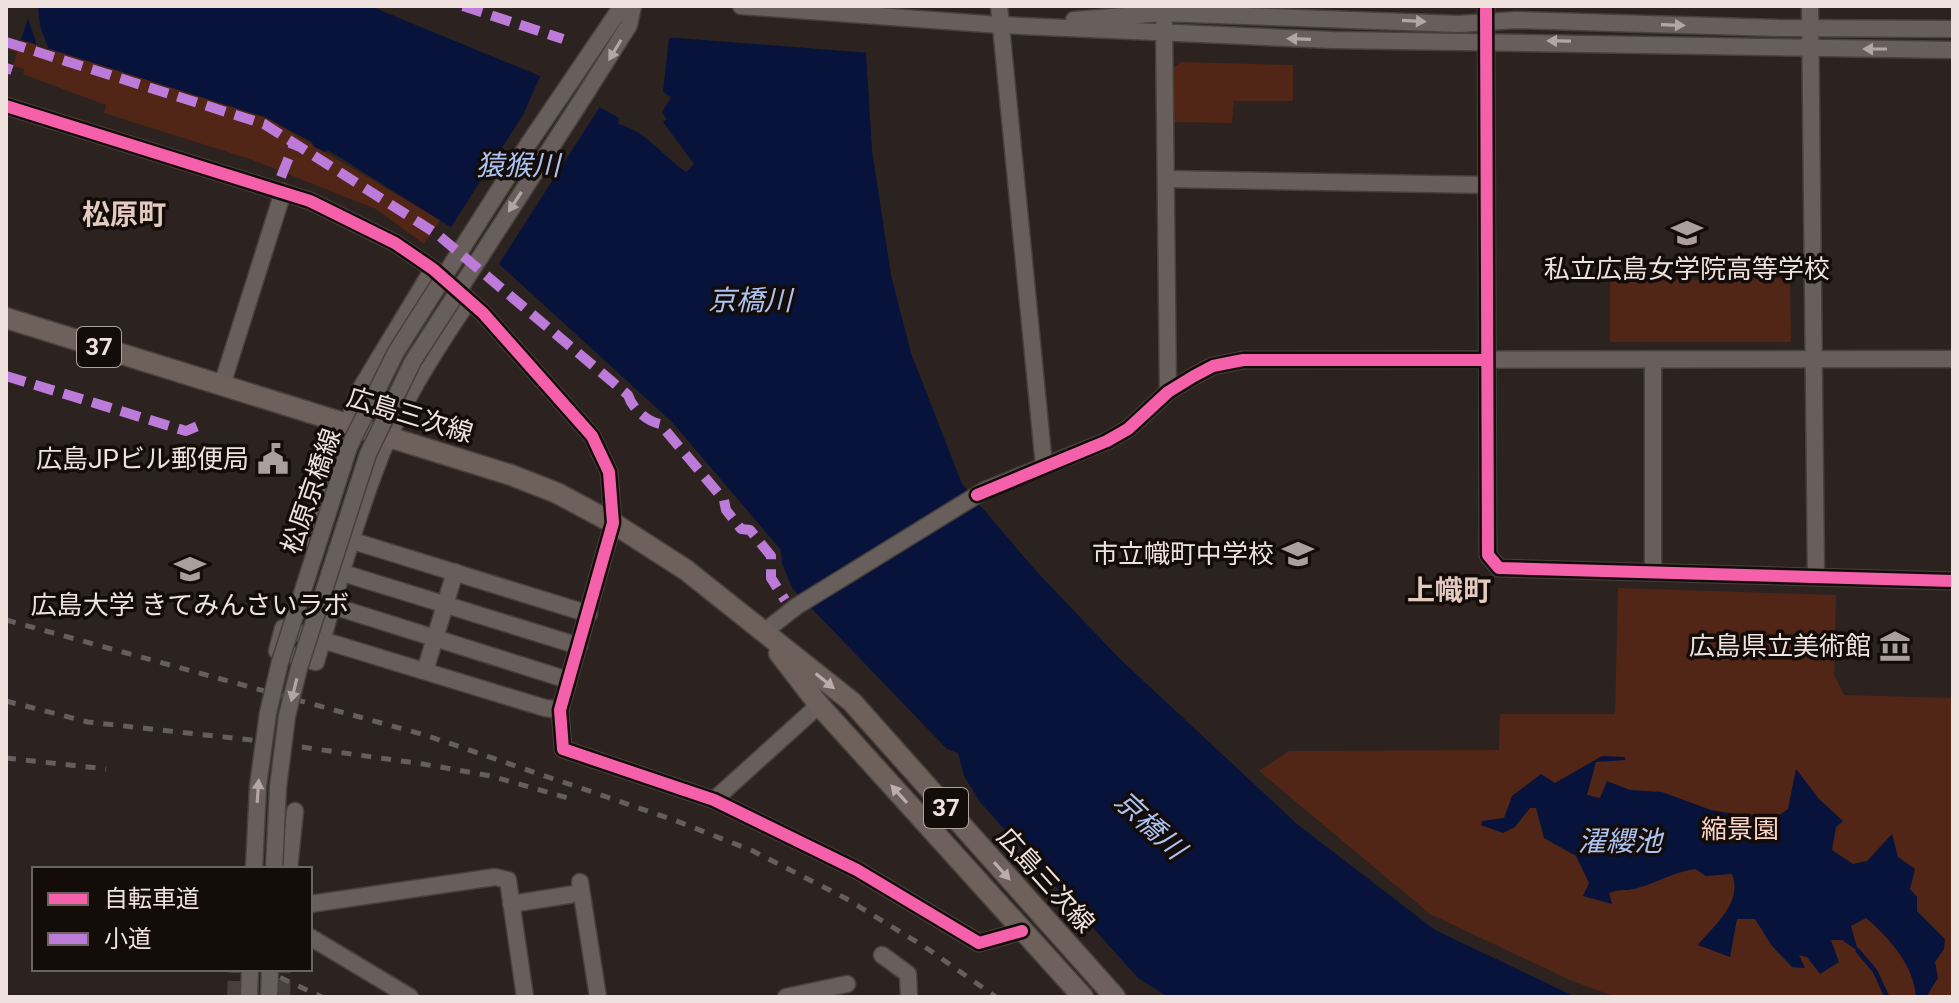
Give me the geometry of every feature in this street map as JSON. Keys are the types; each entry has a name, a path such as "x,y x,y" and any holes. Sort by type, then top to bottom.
{"main road":[{"name":"広島三次線","path":"6,318 511,475 557,493 613,523 686,570 852,702 1115,997"},
{"name":"広島三次線","path":"765,631 819,705 1083,997"}],"street":[{"name":"松原京橋線","path":"254,867 258,786 268,713 280,662 349,447 396,352 571,78 622,6"},
{"name":"松原京橋線","path":"274,867 278,787 287,716 299,668 368,454 413,361 629,25 633,6"},
{"path":"741,6 1000,25 1333,40 1953,50"},
{"path":"999,6 1044,466"},
{"path":"1810,6 1816,577"},
{"path":"1000,25 1163,10 1486,14 1953,29"},
{"path":"1163,10 1168,392"},
{"path":"1333,40 1334,12"},
{"path":"1486,14 1488,555 1499,568 1953,581"},
{"path":"6,106 283,192 369,229 433,269 469,300 592,436 609,472 613,523 560,710 563,749 714,800 857,870 979,943 1022,931"},
{"path":"1166,179 1486,185"},
{"path":"222,385 283,192"},
{"path":"433,269 367,375 347,423 277,651 316,662 353,541 390,436 434,353 469,300"},
{"path":"765,631 797,606 977,495 1128,429 1168,392 1213,366 1243,360 1953,359"},
{"path":"1653,360 1653,572"},
{"path":"353,541 589,614"},
{"path":"425,671 455,572"},
{"path":"343,573 579,646"},
{"path":"333,606 568,680"},
{"path":"283,628 560,710"},
{"path":"714,800 819,705"},
{"path":"289,867 295,811"},
{"path":"312,904 495,877 508,880 525,997"},
{"path":"511,904 580,887 598,997"},
{"path":"312,938 410,997"},
{"path":"882,955 908,974 909,997"},
{"path":"249,997 250,971"},
{"path":"269,997 270,971"},
{"path":"787,997 847,984"}],"green space":[{"path":"6,35 267,118 440,220 424,244 376,209 250,159 104,113 106,105 23,74 24,69 13,66 17,52 6,49"},
{"path":"1181,62 1293,65 1293,101 1234,101 1232,123 1174,122 1172,69"},
{"path":"1790,278 1791,342 1610,342 1610,281"},
{"name":"縮景園","path":"1618,588 1836,595 1834,674 1844,695 1953,698 1953,997 1616,997 1570,980 1430,914 1259,771 1289,751 1499,750 1500,714 1615,714"}],"water":[{"name":"京橋川","path":"6,6 370,6 552,81 619,118 618,124 646,138 686,172 694,164 663,122 667,119 662,113 671,97 663,92 669,38 870,6 866,53 872,150 891,275 911,353 962,484 1036,571 1120,659 1297,824 1435,930 1576,997 1168,997 1138,978 980,802 964,776 958,753 947,749 792,588 782,563 781,550 672,422 499,264 457,231 328,150 325,152 314,147 312,142 267,118 6,35"},
{"name":"濯纓池","path":"1602,756 1625,757 1625,760 1596,762 1587,795 1600,798 1607,781 1630,790 1662,792 1711,810 1747,816 1765,825 1788,809 1796,769 1819,799 1843,821 1836,827 1832,850 1853,864 1867,861 1892,834 1898,857 1915,869 1910,889 1917,897 1917,911 1945,939 1944,949 1935,962 1938,978 1926,997 1916,997 1905,963 1891,943 1866,918 1851,926 1858,951 1842,940 1831,940 1839,962 1820,974 1807,957 1799,955 1805,968 1792,967 1772,946 1755,919 1737,919 1730,957 1698,945 1731,904 1734,894 1732,874 1706,876 1695,869 1687,871 1642,887 1609,893 1612,904 1583,896 1589,883 1576,856 1544,838 1536,808 1530,808 1515,827 1503,833 1481,825 1482,821 1504,818 1512,796 1541,774 1555,783"}],"pier":[{"path":"6,6 38,6 40,26 50,53 38,49 28,18 20,43 6,39"},
{"path":"669,6 872,6 870,53 665,37"},
{"path":"542,72 601,105 497,267 449,230 523,115"}],"waterway":[{"path":"1858,951 1875,971 1887,997"}],"tunnel":[{"path":"235,997 236,971"},
{"path":"282,997 283,971"}],"railway":[{"path":"6,620 425,735 674,820 753,851 845,898 925,947 996,997"},
{"path":"6,701 88,722 251,740 423,764 491,776 575,800"},
{"path":"6,758 106,769"},
{"path":"266,971 322,997"}],"marked path":[{"path":"463,6 563,39"},
{"path":"6,42 264,124 437,234 628,395 640,413 660,424 724,500 726,510 741,529 750,530 771,556 771,578 785,600"},
{"path":"6,68 12,70"},
{"path":"281,177 295,142"},
{"path":"6,376 186,431 198,426"}],"cycle path":[{"path":"1486,6 1488,555 1499,568 1953,581"},
{"path":"6,106 310,201 395,243 433,269 483,313 592,436 609,472 613,523 560,710 563,749 714,800 857,870 979,943 1022,931"},
{"path":"977,495 1107,441 1128,429 1168,392 1213,366 1243,360 1485,360"}],"place":[{"name":"私立広島女学院高等学校","path":"1687,233"},
{"name":"広島JPビル郵便局","path":"273,459"},
{"name":"市立幟町中学校","path":"1298,554"},
{"name":"広島大学 きてみんさいラボ","path":"190,569"},
{"name":"広島県立美術館","path":"1895,646"}],"district":[{"name":"松原町","path":"124,214"},
{"name":"上幟町","path":"1449,590"}],"water label":[{"name":"猿猴川","path":"518,165"}]}
